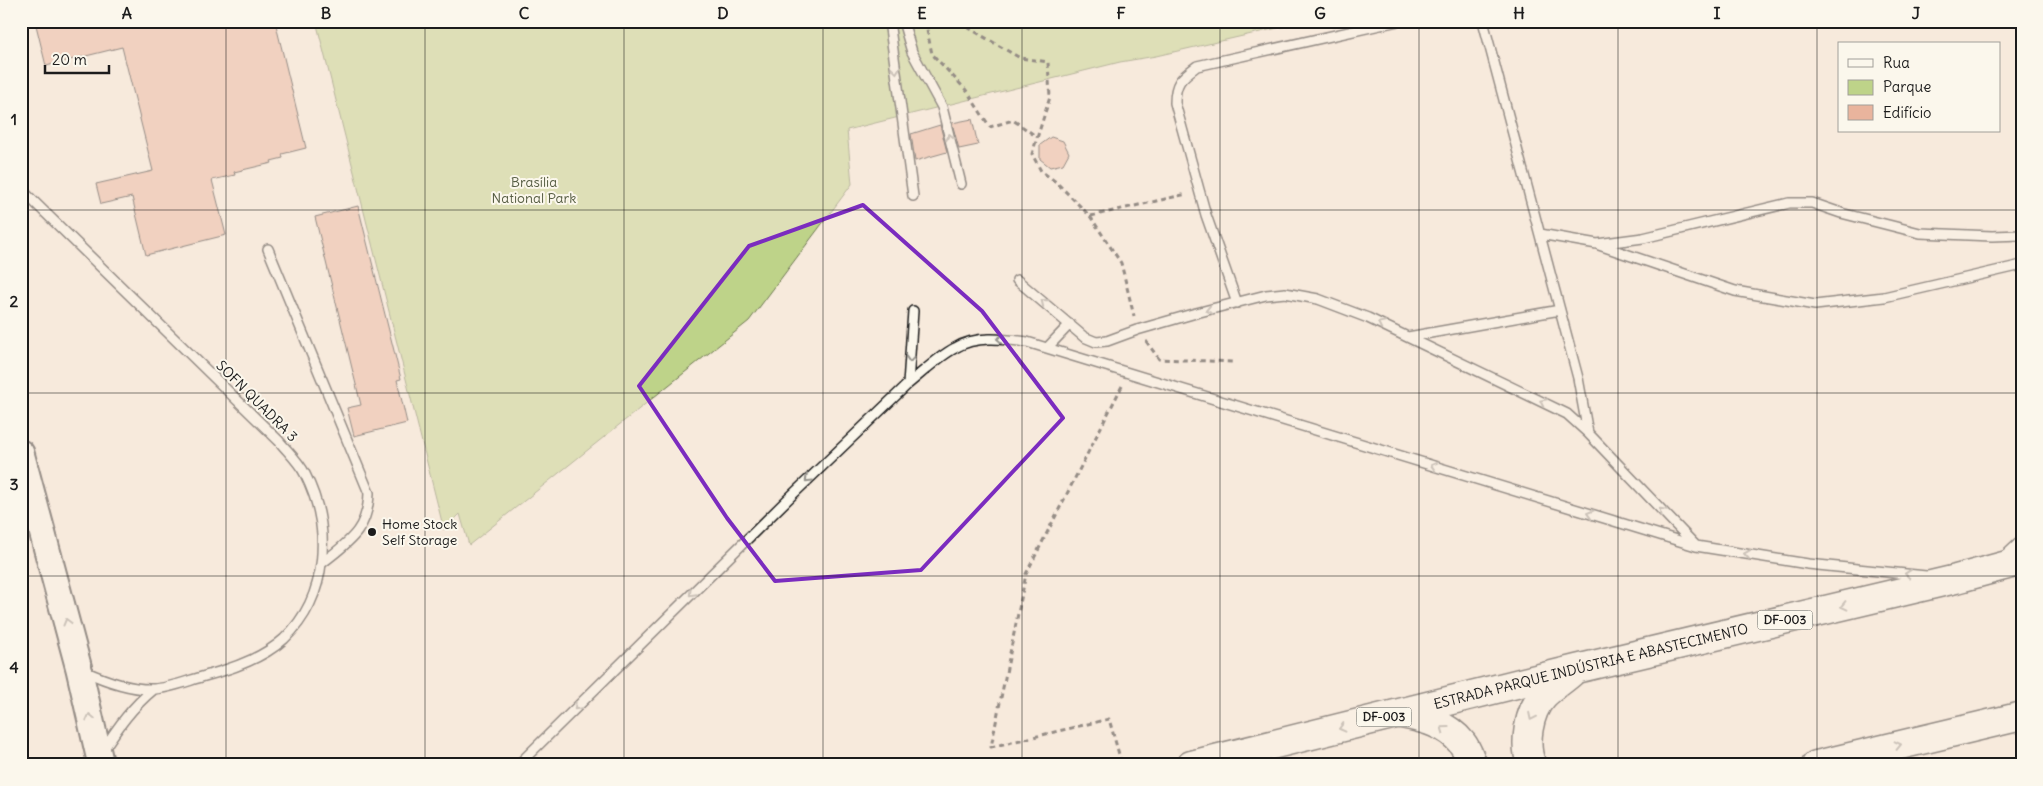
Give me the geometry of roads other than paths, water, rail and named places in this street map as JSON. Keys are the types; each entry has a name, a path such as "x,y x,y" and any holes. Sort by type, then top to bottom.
{"highway":[{"name":"ESTRADA PARQUE INDÚSTRIA E ABASTECIMENTO","path":"1191,765 1576,669 1956,579 2022,561"},
{"path":"1532,765 1528,756 1528,724 1542,697 1576,669"},
{"path":"1400,714 1421,717 1441,725 1462,743 1473,765"},
{"path":"1816,765 2022,716"}],"street":[{"path":"22,456 79,669 100,760"}],"lane":[{"path":"889,21 913,196"},
{"path":"903,21 912,52 942,107 961,184"},
{"path":"1237,304 1206,216 1175,103 1175,88 1182,77 1197,66 1398,21"},
{"path":"1484,21 1578,378 1588,433"},
{"name":"SOFN QUADRA 3","path":"21,190 279,441 304,472 318,505 323,544 319,584 304,616 283,640 261,655 221,672 154,689 105,680 79,669"},
{"path":"1597,244 1643,238 1789,203 1812,203 1841,213 1920,233 1992,236 2022,235"},
{"path":"1540,234 1597,244 1734,291 1815,305 1884,297 2022,265"},
{"path":"268,249 370,493 369,509 357,535 321,564"},
{"path":"1017,280 1084,337 1096,342 1107,341 1138,330 1266,295 1285,292 1318,298 1368,318 1567,414 1588,433 1696,546"},
{"path":"1408,338 1560,310"},
{"path":"908,384 913,311"},
{"path":"1048,347 1070,324"},
{"path":"518,765 788,498 908,384 955,347 976,340 1012,340 1048,347 1696,546 1808,564 1956,579"},
{"path":"1993,568 2022,540"},
{"name":"SOFN QUADRA 3","path":"100,760 120,722 135,705 154,689"}],"place":[{"name":"Home Stock Self Storage","path":"372,532"}],"park label":[{"name":"Brasília National Park","path":"534,190"}]}
